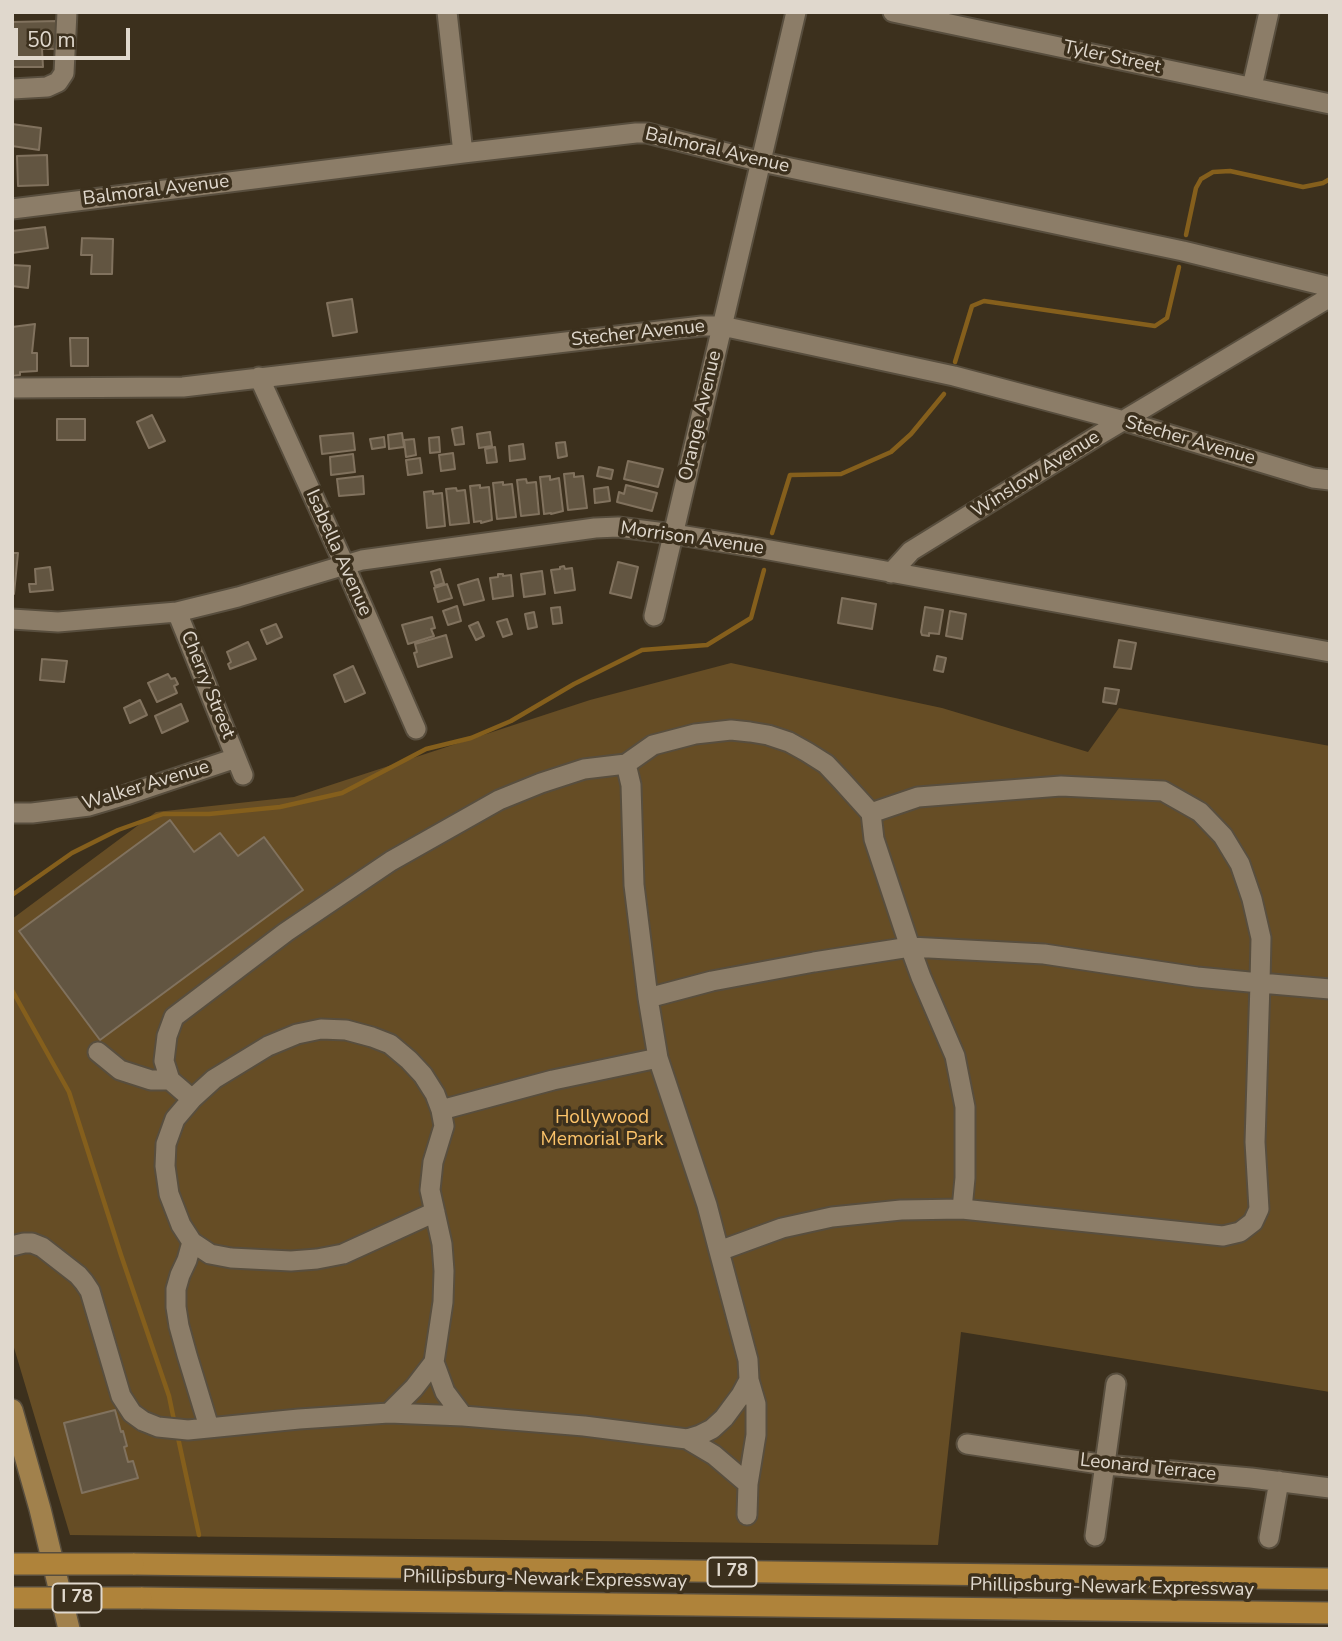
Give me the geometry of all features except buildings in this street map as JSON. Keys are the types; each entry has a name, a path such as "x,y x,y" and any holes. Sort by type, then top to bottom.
{"highway":[{"name":"Phillipsburg-Newark Expressway","path":"12,1564 1330,1579"},
{"name":"Phillipsburg-Newark Expressway","path":"12,1598 1330,1613"}],"main road":[{"path":"12,1410 40,1509 69,1629"}],"street":[{"path":"12,89 47,87 58,82 64,73 67,12"},
{"path":"447,12 463,153"},
{"name":"Orange Avenue","path":"654,616 796,12"},
{"name":"Tyler Street","path":"893,12 1330,104"},
{"path":"1252,87 1269,12"},
{"name":"Balmoral Avenue","path":"12,209 647,133 762,162 1183,251 1330,288"},
{"name":"Winslow Avenue","path":"891,573 911,551 1330,297"},
{"name":"Stecher Avenue","path":"12,388 183,387 702,326 722,326 954,376 1124,421 1312,478 1330,481"},
{"name":"Isabella Avenue","path":"259,377 416,729"},
{"name":"Morrison Avenue","path":"12,619 58,622 177,612 239,597 362,560 618,527 673,534 1330,652"},
{"name":"Cherry Street","path":"177,612 240,767"},
{"path":"192,1099 170,1080 164,1061 167,1036 174,1017 286,932 391,861 499,800 584,769 626,764 653,745 695,734 731,730 768,735 789,742 826,764 871,813 874,839 920,977 955,1056 965,1107 962,1209"},
{"path":"626,764 631,785 634,885 658,1058 706,1205 743,1340 756,1404 756,1435 748,1484 747,1515"},
{"name":"Walker Avenue","path":"12,813 89,806 240,767"},
{"path":"719,1251 782,1228 832,1217 901,1210 962,1209 1223,1236 1240,1232 1253,1222 1259,1209 1255,1142 1261,938 1240,864 1223,836 1200,812 1163,791 1061,786 918,797 871,813"},
{"path":"648,998 712,981 910,947 1044,954 1198,977 1330,989"},
{"path":"435,1212 343,1254 317,1259 291,1261 231,1258 210,1254 192,1242 181,1225 169,1194 165,1166 166,1144 175,1119 214,1079 268,1046 298,1034 321,1029 346,1030 390,1044 409,1060 423,1075 442,1110 444,1126 433,1161 430,1190 435,1212 442,1244 444,1271 443,1302 434,1362 445,1392 463,1416"},
{"path":"98,1052 120,1070 151,1080 170,1080"},
{"path":"442,1110 553,1080 658,1058"},
{"path":"192,1242 176,1289 176,1307 179,1326 209,1427"},
{"path":"12,1245 32,1243 42,1247 84,1282 90,1291 121,1396 132,1413 142,1422 158,1427 188,1430 389,1413 584,1426 687,1439 718,1424 750,1380"},
{"path":"389,1413 414,1388 434,1362"},
{"path":"1095,1536 1116,1384"},
{"path":"687,1439 714,1455 748,1484"},
{"name":"Leonard Terrace","path":"967,1444 1106,1465 1330,1488"},
{"path":"1269,1538 1279,1481"}],"green space":[{"name":"Hollywood Memorial Park","path":"731,663 942,708 1088,752 1119,708 1330,746 1330,1392 961,1332 938,1545 70,1535 12,1341 12,919 156,812 294,797 590,700"}],"waterway":[{"path":"1186,235 1196,188 1201,179 1213,172 1230,171 1303,187 1330,179"},
{"path":"955,362 972,306 984,301 1155,326 1167,318 1179,267"},
{"path":"772,533 790,475 841,474 891,452 911,434 944,394"},
{"path":"12,895 72,853 118,830 163,814 209,814 280,807 342,793 426,749 471,738 511,721 574,684 642,650 707,645 751,618 764,570"},
{"path":"12,990 69,1092 169,1396 175,1425"},
{"path":"177,1433 199,1535"}]}
